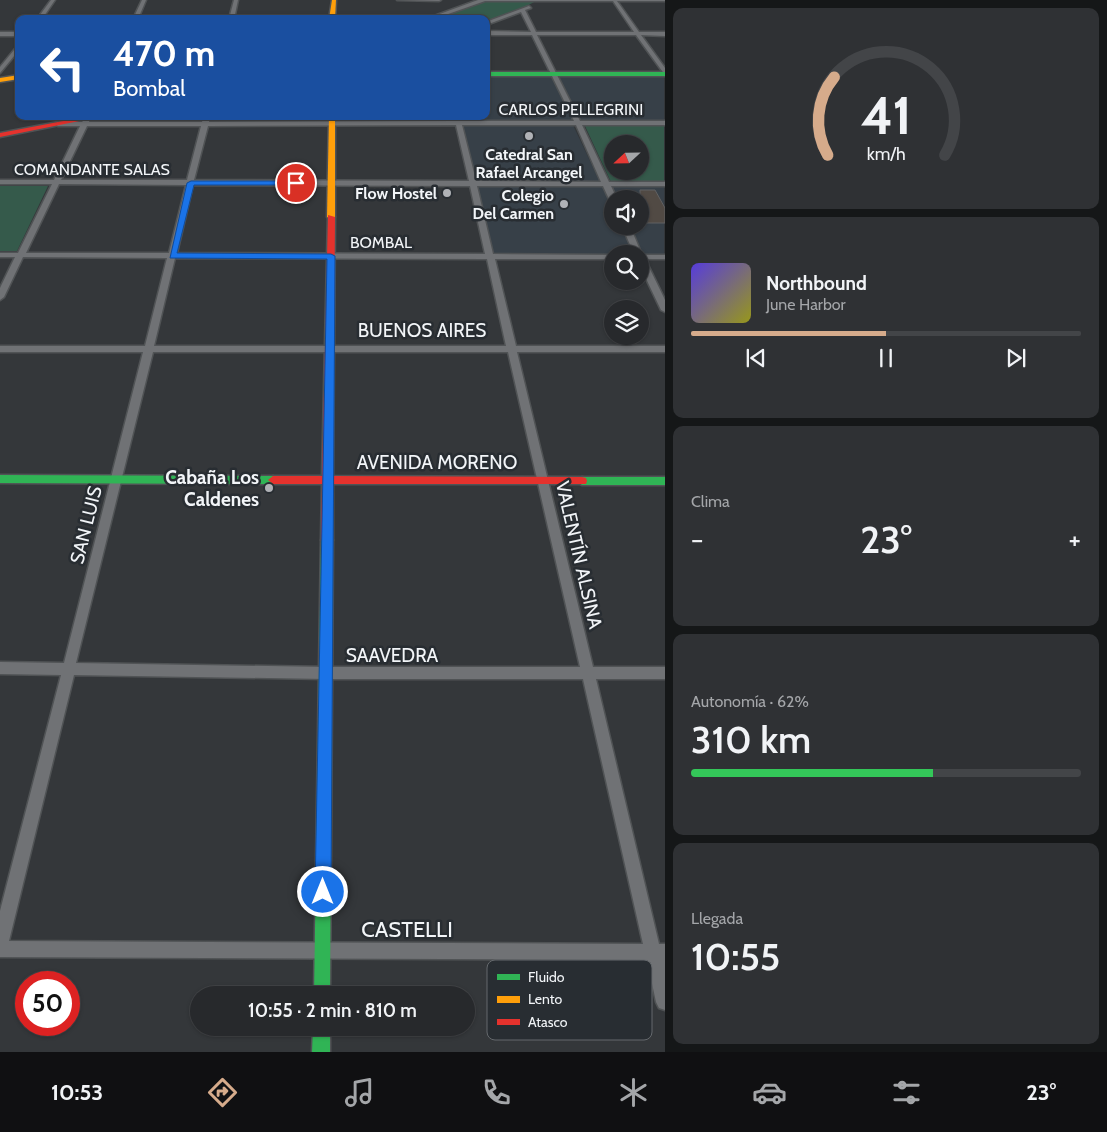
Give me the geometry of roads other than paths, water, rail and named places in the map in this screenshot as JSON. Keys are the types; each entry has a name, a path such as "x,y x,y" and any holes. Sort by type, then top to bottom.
{"main road":[{"path":"334,0 334,15"},
{"path":"0,72 15,73"},
{"path":"490,74 664,74"},
{"path":"0,80 15,78"},
{"path":"0,135 91,120"},
{"path":"322,986 332,120"},
{"name":"AVENIDA MORENO","path":"0,479 664,480"},
{"path":"321,1052 322,1036"}],"street":[{"path":"42,15 53,0"},
{"path":"137,15 144,0"},
{"path":"232,15 236,0"},
{"path":"400,0 439,0"},
{"path":"427,0 431,15"},
{"path":"440,15 483,0"},
{"path":"487,0 664,0"},
{"path":"490,22 522,10 540,0"},
{"path":"614,0 664,74"},
{"path":"522,10 555,74 609,190"},
{"path":"0,34 15,34"},
{"path":"490,34 664,34"},
{"path":"0,72 15,51"},
{"name":"SAN LUIS","path":"0,942 206,120"},
{"name":"CARLOS PELLEGRINI","path":"86,122 458,120 664,123"},
{"name":"VALENTÍN ALSINA","path":"458,120 510,348 588,673 659,952 664,1002"},
{"path":"0,297 86,122"},
{"name":"COMANDANTE SALAS","path":"0,182 664,184"},
{"name":"BOMBAL","path":"0,255 604,257"},
{"path":"649,256 664,257"},
{"path":"649,278 664,310"},
{"name":"BUENOS AIRES","path":"0,349 664,349"},
{"name":"SAAVEDRA","path":"0,668 326,673 664,674"},
{"name":"CASTELLI","path":"0,949 322,952 659,952"}],"place":[{"name":"Catedral San Rafael Arcangel","path":"529,136"},
{"name":"Flow Hostel","path":"447,193"},
{"name":"Colegio Del Carmen","path":"564,204"},
{"name":"Cabaña Los Caldenes","path":"269,488"}]}
